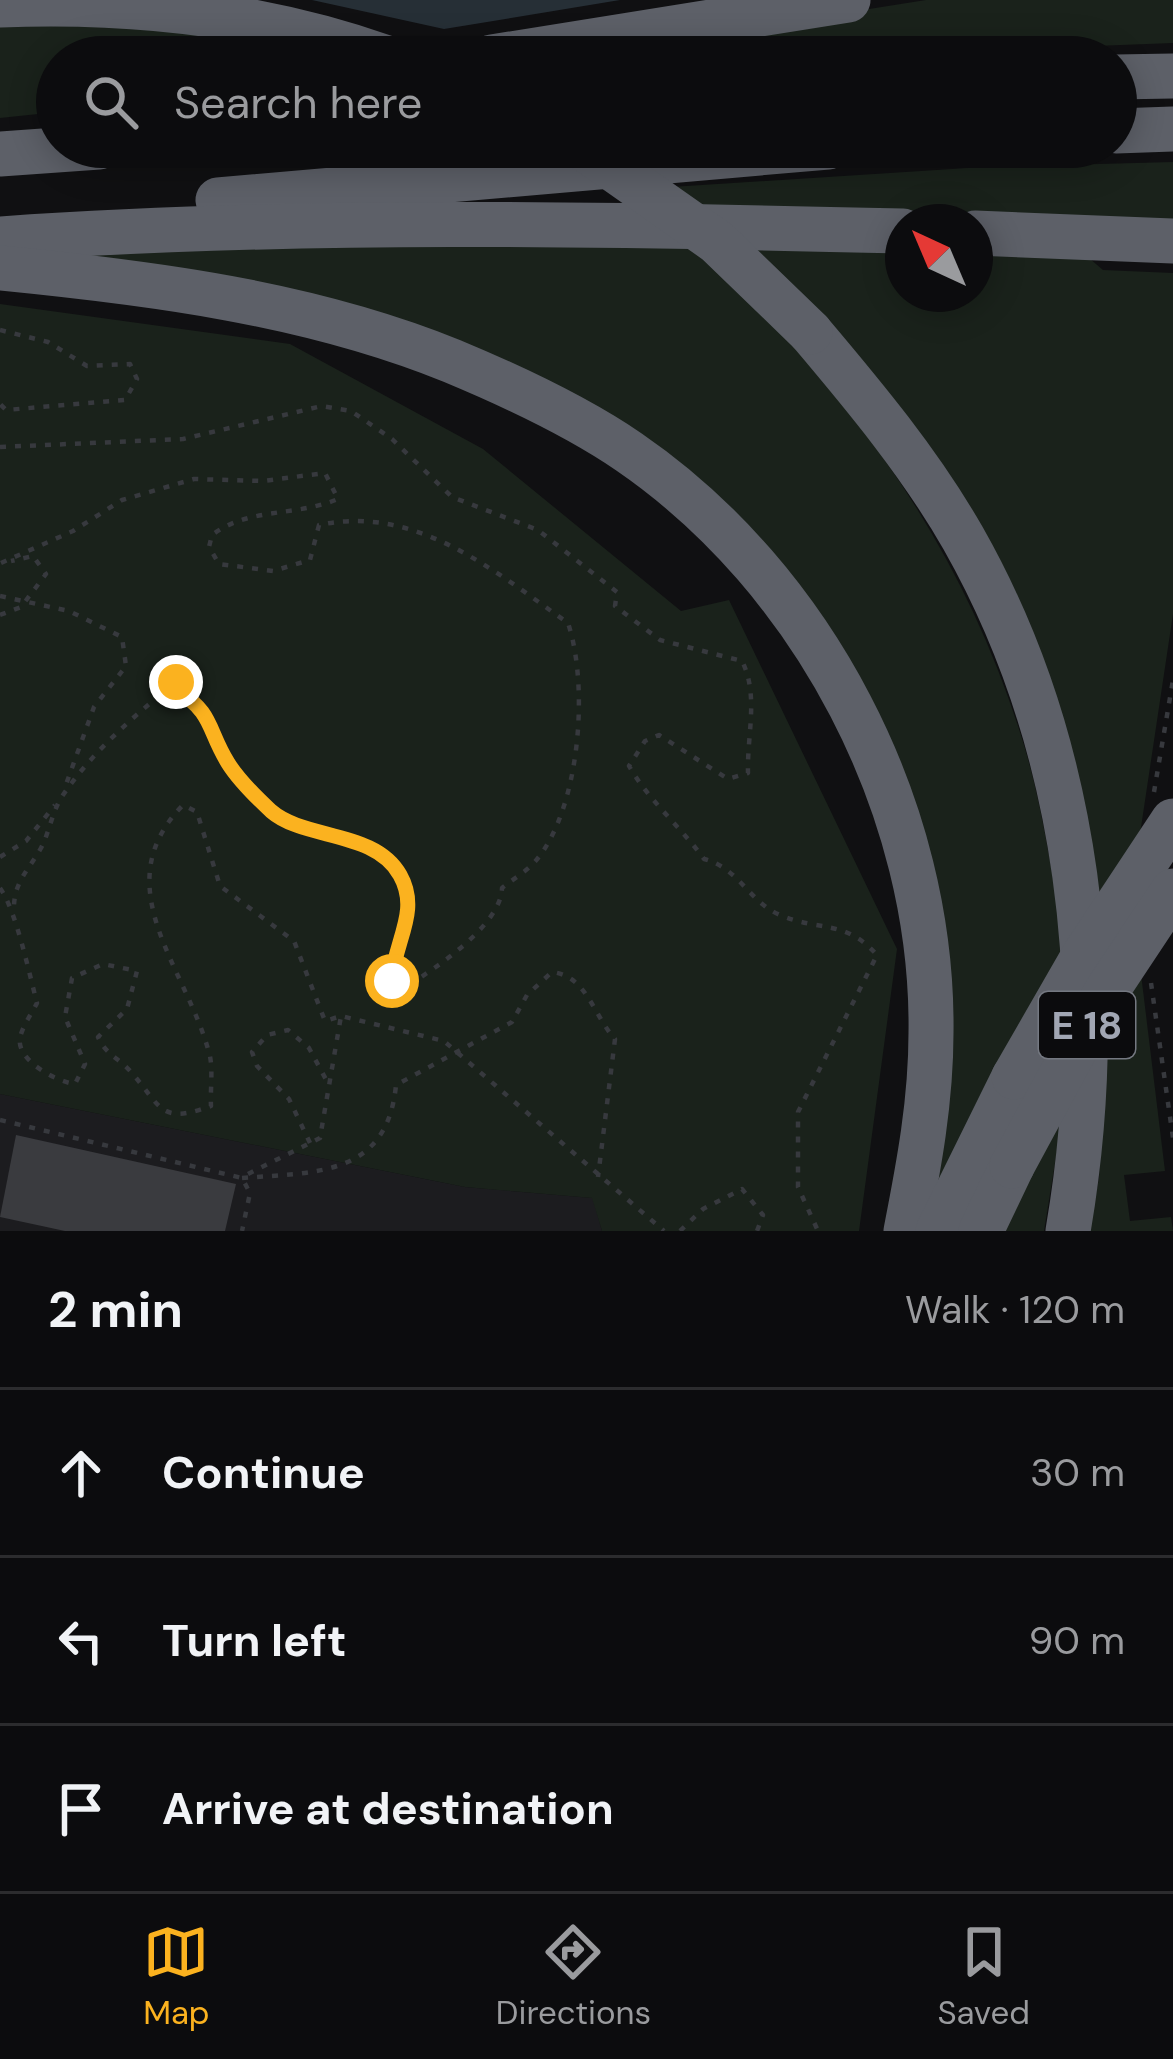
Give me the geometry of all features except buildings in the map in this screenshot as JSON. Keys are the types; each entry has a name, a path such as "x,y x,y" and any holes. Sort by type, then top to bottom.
{"highway":[{"path":"623,36 848,0"},
{"path":"0,5 52,2 148,7 245,20 305,36"},
{"path":"1137,77 1173,76"},
{"path":"1137,130 1173,129"},
{"path":"0,151 36,142"},
{"path":"0,151 36,150"},
{"path":"0,220 590,168"},
{"path":"612,168 716,242 810,332 916,464 963,539 1001,617 1041,725 1083,922 1087,1029 1082,1134 1068,1231"},
{"path":"0,239 168,227 616,224 885,231"},
{"path":"993,233 1173,241"},
{"path":"0,268 188,289 324,321 448,359 551,406 630,453 750,559 800,622 843,690 882,777 920,912 930,1065 922,1150 906,1231"},
{"name":"E 18","path":"938,1231 1014,1077 1083,957 1173,821"},
{"name":"E 18","path":"981,1231 1106,992 1173,891"}],"path":[{"path":"0,330 48,343 87,366 130,364 137,379 125,400 6,410 0,404"},
{"path":"0,447 183,439 322,406 352,411 392,439 452,497 538,530 616,592 615,606 646,633 742,661 755,687 747,733 748,773 728,779 659,735 645,741 629,766 644,791 678,823 704,860 727,865 777,914 858,933 877,955 798,1112 798,1187 818,1231"},
{"path":"0,563 73,531 122,500 194,479 263,481 326,473 338,499 312,510 231,520 212,535 209,547 219,564 273,571 310,560 319,526 350,518 393,526 463,550 568,623 574,641 578,752 555,825 538,858 502,889 500,904 453,958 406,986 392,981 396,945 411,912 400,872 350,837 290,824 272,812 229,764 206,712 177,690 176,682 131,725 94,751 26,842 0,857"},
{"path":"0,563 33,556 46,574 26,601 0,615"},
{"path":"0,596 69,611 112,628 122,638 126,666 94,707 41,847 18,882 15,938 37,1003 20,1040 22,1050 56,1082 75,1084 85,1064 65,1017 72,978 103,964 137,971 127,1009 98,1036 105,1052 129,1069 158,1109 182,1116 211,1106 210,1052 154,916 150,851 162,827 183,805 197,812 220,886 294,941 325,1022 341,1016 445,1041 664,1231"},
{"path":"0,888 14,907"},
{"path":"0,1120 242,1178 338,1170 393,1121 396,1085 512,1022 527,995 552,972 568,974 586,989 594,1016 615,1039 598,1177"},
{"path":"242,1178 320,1138 341,1016"},
{"path":"310,1143 289,1099 257,1066 252,1052 267,1035 288,1030 309,1048 329,1085"},
{"path":"242,1178 250,1193 242,1231"},
{"path":"680,1231 703,1209 742,1189 764,1215 757,1231"}],"shaded area":[{"path":"312,0 620,0 444,29"},
{"path":"926,0 1173,0 1173,43 1137,44 1137,36 699,36"},
{"path":"0,24 179,29 214,36 36,36 36,114 0,118"},
{"path":"1173,162 1173,229 993,222 993,204 885,204 885,219 703,212 671,187 967,168 1137,168 1137,163"},
{"path":"677,236 787,340 882,457 960,585 992,654 1026,753 1065,950 938,1185 878,729 607,424 77,252"},
{"path":"737,237 885,243 885,312 993,312 993,248 1089,258 1103,270 1173,273 1173,614 1140,834 1096,900 1026,638"},
{"path":"0,304 290,344 483,449 681,611 729,600 897,949 859,1231 602,1231 592,1198 465,1187 0,1094"},
{"path":"1141,974 1165,1171 1124,1175 1130,1221 1171,1217 1173,1231 1089,1231 1099,1178 1105,1033"},
{"path":"0,1094 465,1187 593,1198 602,1231 0,1231"},
{"path":"1064,1107 1044,1231 1003,1231"}],"route":[{"path":"176,682 177,690 206,712 229,764 272,812 290,824 350,837 400,872 411,912 396,945 392,981"}]}
